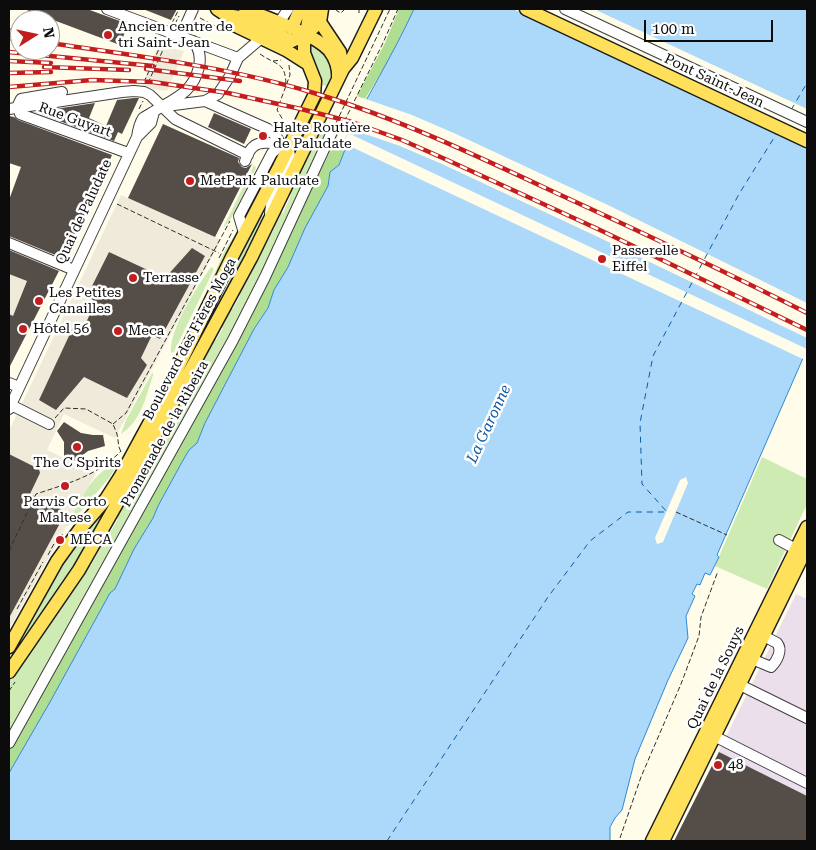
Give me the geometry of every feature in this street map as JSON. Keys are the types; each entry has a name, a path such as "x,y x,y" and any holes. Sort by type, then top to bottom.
{"main road":[{"path":"245,9 292,28 323,45 331,52 340,75"},
{"path":"292,28 300,9"},
{"name":"Boulevard des Frères Moga","path":"9,647 57,560 106,499 120,477 165,394 284,147 314,96 315,81 304,53 305,35 312,9"},
{"path":"265,34 292,41 305,35 320,22 322,9"},
{"name":"Boulevard des Frères Moga","path":"9,672 79,570 100,534 206,342 269,221 340,75 352,58 376,9"},
{"name":"Pont Saint-Jean","path":"526,9 807,141"},
{"name":"Pont Saint-Jean","path":"545,9 807,133"},
{"path":"222,12 238,17 310,66"},
{"path":"320,22 340,52 340,75"},
{"name":"Quai de la Souys","path":"663,841 735,683 803,550 807,527"},
{"name":"Quai de la Souys","path":"652,841 710,735"}],"street":[{"path":"107,9 173,29 193,41 238,58"},
{"path":"173,29 193,9"},
{"path":"158,109 205,101 218,94 230,76 238,58 279,23 288,9"},
{"path":"566,9 807,122"},
{"name":"Quai de Paludate","path":"10,407 137,136 151,123 158,109 183,94 195,76 200,54 198,47 193,41"},
{"path":"13,108 21,99 62,92"},
{"path":"13,108 122,92 142,92 158,109 175,120 246,158 251,148 259,143 284,147 298,154 302,152"},
{"path":"205,101 268,129 276,136 290,155 290,160 273,194 269,221"},
{"name":"Rue Guyart","path":"13,108 22,116 128,153"},
{"name":"Promenade de la Ribeira","path":"9,743 233,340 336,131"},
{"path":"9,243 74,270"},
{"path":"9,383 19,387"},
{"path":"10,407 49,424"},
{"path":"779,540 803,550"},
{"path":"748,658 768,667 771,667 776,661 780,645 759,634"},
{"path":"735,683 807,718"},
{"path":"710,735 807,783"}],"path":[{"path":"138,110 144,100 142,92 164,38 173,29 179,9"},
{"path":"336,9 337,12 341,13 345,9"},
{"path":"358,13 360,9"},
{"path":"336,131 390,9"},
{"path":"336,131 383,43 398,9"},
{"path":"142,92 182,10"},
{"path":"284,61 272,61 282,67 286,87"},
{"path":"287,126 277,110 290,71 288,63"},
{"path":"108,199 220,254"},
{"path":"113,424 126,413 233,215"},
{"path":"9,551 36,494 88,476 106,465 121,452 113,424 86,409 64,408 49,424"},
{"path":"676,512 727,535"},
{"path":"620,838 641,777 681,684 699,636 702,617 718,571"}],"shaded area":[{"path":"160,46 184,51 167,91 142,87 156,51"},
{"name":"Parvis Corto Maltese","path":"121,195 221,240 115,438 64,414 47,450 96,473 9,629 9,618 66,512 40,500 9,566 9,539 40,473 38,468 9,454 9,431","holes":["192,249 205,256 160,339 152,335 141,358 147,365 127,398 84,377 57,409 39,400 75,323 84,327 95,303 88,294 109,252 165,278"]},
{"path":"9,274 27,281 13,316 9,314"},
{"path":"796,594 807,599 807,841 675,841"}],"green space":[{"path":"399,9 414,9 387,63 365,99 357,96 385,43"},
{"path":"312,44 323,53 331,67 329,87 319,84 318,68 310,50"},
{"path":"321,125 341,130 240,329 9,750 9,678 12,679 40,637 50,618 53,619 61,608 58,606 66,595 69,597 80,581 77,579 87,563 91,565 100,549 97,546 104,534 108,536 118,519 115,517 125,498 129,499 153,456 149,454 159,435 163,437 170,424 167,422 177,403 181,404 188,392 184,390 192,375 196,377 205,360 202,358 212,339 216,340 223,328 220,326 229,308 233,309 240,296 237,294 246,276 249,277 256,264 253,262 263,243 266,244 275,227 272,226 279,212 283,213 291,195 288,193 303,159 307,161"},
{"path":"336,140 346,147 339,165 330,172 328,186 305,228 288,267 274,290 268,308 254,329 205,423 197,443 189,450 182,462 153,518 134,549 115,589 110,593 9,773 9,750 240,329"},
{"path":"254,165 256,168 241,200 232,217 223,228"},
{"path":"258,214 265,217 228,295 176,382"},
{"path":"237,232 238,236 214,282 211,281 225,250"},
{"path":"211,267 214,269 174,352 171,353 174,332 185,308"},
{"path":"152,373 153,375 142,408 128,429 121,434 126,420"},
{"path":"762,457 807,479 807,504 767,589 715,566"},
{"path":"115,463 117,465 110,477 66,526 86,490 98,476"},
{"path":"130,467 77,563 9,663 9,655 50,579"}],"water":[{"name":"La Garonne","path":"414,9 807,9 807,349 717,555 719,557 710,575 705,573 700,585 697,584 692,594 695,596 686,616 688,638 635,759 622,810 610,827 610,841 9,841 9,773 110,593 115,589 134,549 153,518 182,462 189,450 197,443 205,423 254,329 268,308 274,290 288,267 305,228 328,186 330,172 339,165 346,147 343,144"}],"pier":[{"path":"513,9 594,9 807,109 807,147"},
{"path":"363,98 412,115 456,134 610,206 807,303 807,338 442,164 400,146 348,128"},
{"name":"Passerelle Eiffel","path":"348,133 807,349 805,360 343,143"},
{"path":"686,477 688,483 663,542 657,544 655,538 680,480"}],"building":[{"name":"Ancien centre de tri Saint-Jean","path":"24,9 87,9 128,24 120,45 60,22 60,10"},
{"path":"143,9 177,9 171,20"},
{"path":"139,98 122,134 118,132 114,141 35,112 95,103 89,118 106,126 117,100"},
{"path":"214,113 251,129 244,144 208,127"},
{"path":"9,116 112,155 71,242 65,259 9,236 9,200 21,167 9,163"},
{"name":"MetPark Paludate","path":"163,124 239,158 238,162 242,167 246,168 252,164 215,237 128,198"},
{"name":"Meca","path":"192,248 205,256 160,339 152,335 141,358 147,365 127,398 84,377 56,410 39,400 75,323 84,327 95,303 88,294 109,252 165,278"},
{"path":"9,250 59,271 9,368 9,314 13,316 27,281 9,274"},
{"path":"64,422 81,433 103,435 105,446 88,451 75,461 64,456 64,442 57,431"},
{"path":"9,454 39,469 40,473 30,494 66,512 9,618"},
{"path":"719,752 807,796 807,841 674,841"}],"ferry route":[{"path":"791,110 807,83"},
{"path":"387,841 548,597 590,541 628,512 667,512 642,484 640,423 653,356 739,194 777,133"}],"railway":[{"path":"60,44 216,69 282,84 345,103 436,138 495,164 681,251 807,313"},
{"path":"9,52 153,66"},
{"path":"9,61 51,63"},
{"path":"44,67 129,70"},
{"path":"146,69 240,81"},
{"path":"9,73 51,72"},
{"path":"9,87 92,80 153,82 228,93 352,122 402,140 445,159 600,230 807,330"}],"place":[{"name":"Ancien centre de tri Saint-Jean","path":"108,35"},
{"name":"Halte Routière de Paludate","path":"263,136"},
{"name":"MetPark Paludate","path":"190,181"},
{"name":"Passerelle Eiffel","path":"602,259"},
{"name":"Terrasse","path":"133,278"},
{"name":"Les Petites Canailles","path":"39,301"},
{"name":"Hôtel 56","path":"23,329"},
{"name":"Meca","path":"118,331"},
{"name":"The C Spirits","path":"77,447"},
{"name":"Parvis Corto Maltese","path":"65,486"},
{"name":"MÉCA","path":"60,540"},
{"name":"48","path":"718,765"}]}
